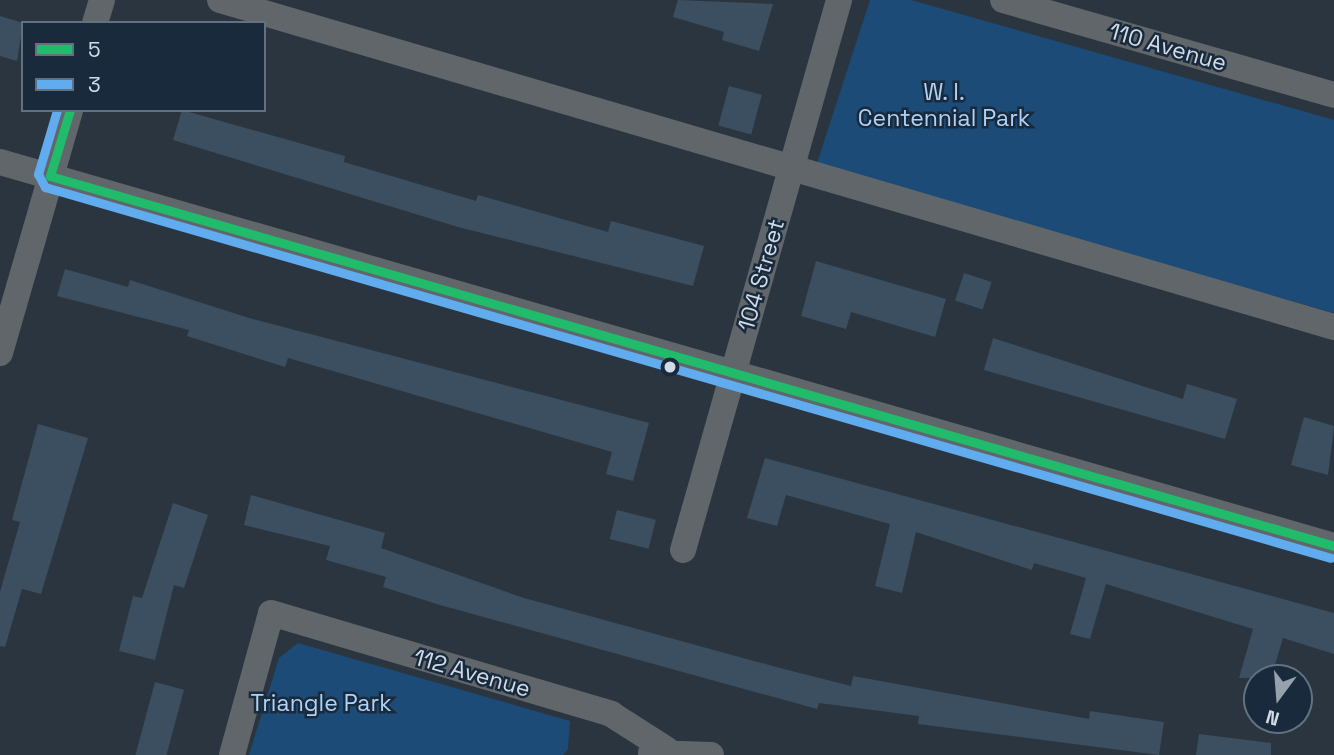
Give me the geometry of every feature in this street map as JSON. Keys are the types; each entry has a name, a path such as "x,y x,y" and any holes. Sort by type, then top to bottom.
{"street":[{"path":"96,21 102,0"},
{"path":"220,0 1334,327"},
{"name":"104 Street","path":"682,550 839,0"},
{"name":"110 Avenue","path":"1003,0 1334,95"},
{"path":"0,353 68,112"},
{"path":"0,162 1334,546"},
{"name":"112 Avenue","path":"232,755 271,613 611,714 654,752 711,755"}],"green space":[{"name":"W. I. Centennial Park","path":"870,0 911,0 1334,120 1334,313 816,166"},
{"name":"Triangle Park","path":"298,643 570,721 568,749 563,755 249,755 279,658"}],"building":[{"path":"678,0 773,4 759,51 722,40 724,32 673,17"},
{"path":"0,16 21,22 21,36 17,61 0,56"},
{"path":"729,86 762,95 751,134 718,126"},
{"path":"181,112 189,112 345,156 344,162 476,201 478,195 608,232 611,221 704,246 693,286 458,227 173,140"},
{"path":"816,261 946,299 935,337 851,312 846,329 801,316"},
{"path":"65,269 128,287 130,280 249,318 649,423 633,481 606,474 612,452 288,358 285,367 187,336 189,330 57,296"},
{"path":"964,273 992,282 983,310 955,301"},
{"path":"993,338 1183,399 1187,384 1237,399 1225,439 984,370"},
{"path":"1304,417 1334,426 1328,475 1291,465"},
{"path":"38,424 88,438 41,594 22,589 5,647 0,646 0,592 20,522 12,520"},
{"path":"765,458 1334,613 1334,654 1283,638 1275,664 1243,664 1253,629 1106,584 1090,639 1070,634 1086,578 1034,563 1032,570 916,532 902,593 875,586 890,524 786,495 777,526 747,518"},
{"path":"251,495 385,533 381,548 524,598 851,686 853,676 1089,719 1090,711 1164,722 1159,755 918,724 919,716 819,703 817,709 440,605 383,587 386,577 326,560 330,546 244,525"},
{"path":"173,503 208,515 184,588 174,585 155,660 119,651 133,596 142,598"},
{"path":"617,510 656,520 649,549 610,539"},
{"path":"155,682 184,690 166,755 135,755"},
{"path":"1199,734 1271,743 1271,755 1196,755"}],"transit line":[{"name":"3","path":"56,112 38,174 45,187 1331,558"},
{"name":"5","path":"69,112 50,176 1334,546"}]}
